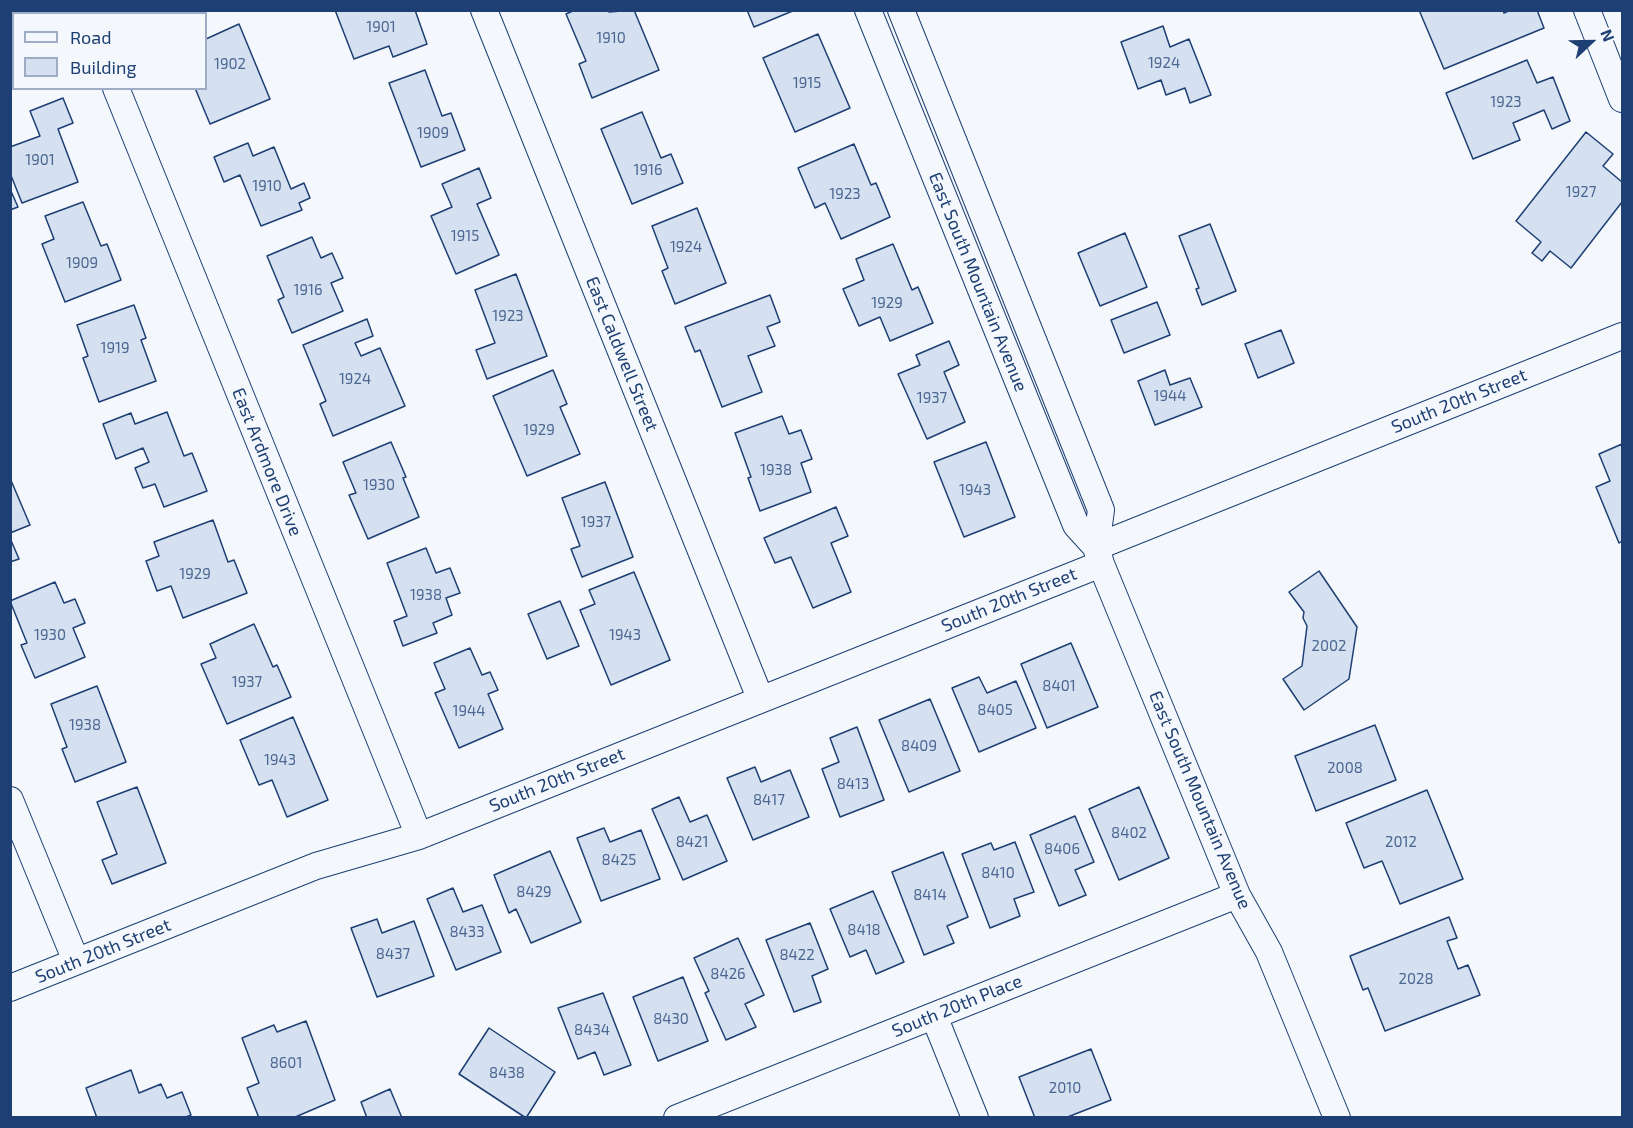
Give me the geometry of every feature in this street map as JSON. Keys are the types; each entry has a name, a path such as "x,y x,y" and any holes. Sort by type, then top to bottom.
{"street":[{"name":"East Caldwell Street","path":"484,10 760,698"},
{"name":"East South Mountain Avenue","path":"868,10 1076,525 1098,556 1237,895 1269,952 1337,1118"},
{"name":"East South Mountain Avenue","path":"901,10 1101,510 1098,556"},
{"path":"1587,10 1623,99"},
{"name":"East Ardmore Drive","path":"117,90 418,836"},
{"name":"South 20th Street","path":"10,988 316,866 418,836 760,698 1623,336"},
{"path":"10,800 76,961"},
{"name":"South 20th Place","path":"677,1118 1237,895"},
{"path":"934,1016 975,1118"}],"building":[{"path":"335,10 415,10 427,44 393,57 389,46 354,59"},
{"path":"575,10 609,10 609,12 634,10 659,70 592,98 579,64 586,61 566,14"},
{"path":"747,10 795,10 754,27"},
{"path":"1419,10 1503,10 1504,13 1511,10 1537,10 1544,28 1444,69"},
{"path":"239,24 270,99 210,124 196,90 207,90 207,39"},
{"path":"1163,26 1170,47 1189,39 1211,95 1190,103 1185,88 1166,95 1161,80 1138,89 1121,42"},
{"path":"818,34 850,108 795,132 763,58"},
{"path":"1527,60 1537,83 1553,77 1570,121 1552,129 1544,110 1513,123 1520,140 1473,159 1446,93"},
{"path":"425,70 442,116 451,113 465,150 421,167 389,83"},
{"path":"63,98 73,123 58,129 78,182 22,203 10,173 10,147 40,136 30,111"},
{"path":"642,112 661,158 671,154 683,183 632,204 601,129"},
{"path":"1586,132 1613,154 1603,166 1622,182 1622,202 1571,268 1550,251 1542,261 1532,253 1541,242 1516,221"},
{"path":"248,143 253,156 274,147 291,189 304,183 310,198 299,203 302,210 261,226 240,175 224,182 214,157"},
{"path":"854,144 871,185 876,183 890,217 841,239 825,203 815,208 798,168"},
{"path":"479,168 491,198 477,204 499,255 456,274 431,216 452,207 442,184"},
{"path":"10,189 18,207 10,210"},
{"path":"83,202 101,246 107,244 121,280 65,302 42,244 54,239 45,216"},
{"path":"697,208 726,283 675,304 662,271 668,268 652,226"},
{"path":"1210,224 1236,291 1202,305 1196,289 1199,288 1179,236"},
{"path":"1125,233 1147,287 1100,306 1078,253"},
{"path":"312,237 321,258 332,253 343,278 331,283 343,311 292,333 278,300 284,297 267,256"},
{"path":"893,244 912,290 918,287 933,323 890,341 880,317 859,326 843,289 864,280 856,259"},
{"path":"516,274 547,356 487,379 476,350 495,343 475,290"},
{"path":"770,295 780,322 767,327 775,346 748,356 762,392 722,407 700,350 695,352 685,327"},
{"path":"1157,302 1170,335 1124,353 1111,320"},
{"path":"134,305 146,338 141,340 156,381 99,402 83,358 88,356 77,325"},
{"path":"367,319 373,336 355,343 361,356 380,348 405,406 333,436 320,404 326,401 303,345"},
{"path":"1281,330 1294,363 1258,378 1245,344"},
{"path":"949,341 959,365 944,372 965,422 927,439 898,374 920,365 916,355"},
{"path":"553,370 567,404 560,407 580,454 527,476 493,396"},
{"path":"1165,370 1170,385 1190,378 1202,407 1155,425 1138,381"},
{"path":"167,412 184,456 192,453 207,491 164,507 155,484 143,488 135,468 149,462 143,448 116,459 103,424 131,413 135,424"},
{"path":"782,416 789,434 801,430 812,459 801,463 811,492 760,511 748,478 751,477 735,433"},
{"path":"391,442 406,477 403,478 419,517 368,539 349,495 356,493 343,462"},
{"path":"986,442 1015,517 964,537 934,462"},
{"path":"1622,444 1622,541 1619,543 1596,487 1610,481 1599,454"},
{"path":"10,478 30,525 10,533"},
{"path":"605,482 633,557 582,577 571,549 580,546 562,498"},
{"path":"836,507 848,536 831,543 851,592 813,608 791,557 775,563 764,538"},
{"path":"213,520 228,562 234,560 247,593 183,618 171,586 157,591 146,561 159,556 154,542"},
{"path":"10,538 19,559 10,562"},
{"path":"426,548 436,573 450,568 460,593 446,598 452,615 433,623 437,633 403,646 394,621 407,616 387,563"},
{"path":"1319,571 1357,627 1349,679 1304,710 1283,679 1302,666 1307,626 1303,618 1304,612 1289,592"},
{"path":"634,572 670,660 611,685 580,610 595,604 589,590"},
{"path":"55,582 64,603 75,599 85,623 73,628 85,657 35,678 21,645 27,643 10,601"},
{"path":"560,601 579,646 547,659 528,614"},
{"path":"254,624 273,667 277,665 291,697 227,724 201,664 216,658 210,644"},
{"path":"1071,643 1098,707 1047,728 1021,664"},
{"path":"470,648 482,675 490,672 498,690 488,694 503,729 459,748 435,693 445,689 434,663"},
{"path":"979,677 987,693 1016,681 1036,728 979,752 952,688"},
{"path":"97,686 126,762 75,782 62,749 67,747 51,704"},
{"path":"930,699 960,771 909,792 879,720"},
{"path":"293,717 328,800 287,817 272,780 259,785 240,740"},
{"path":"1375,725 1396,780 1316,811 1295,756"},
{"path":"857,727 884,800 840,817 822,769 839,762 830,738"},
{"path":"755,767 761,782 790,770 809,817 753,840 727,778"},
{"path":"137,787 166,863 112,884 102,860 117,854 97,802"},
{"path":"1139,787 1169,858 1119,880 1089,809"},
{"path":"1427,790 1463,879 1400,904 1382,861 1364,868 1346,823"},
{"path":"679,797 690,822 707,815 727,861 683,880 652,809"},
{"path":"1075,816 1094,862 1075,870 1086,895 1059,906 1030,835"},
{"path":"604,828 610,842 641,830 660,879 601,901 577,838"},
{"path":"1015,842 1034,892 1014,899 1020,916 990,928 962,854 991,843 994,850"},
{"path":"550,851 581,922 531,943 516,909 509,913 494,875"},
{"path":"943,852 968,917 947,926 954,943 924,955 892,872"},
{"path":"453,888 463,912 482,905 501,952 456,970 427,899"},
{"path":"873,891 904,962 876,974 866,950 850,957 830,909"},
{"path":"1449,917 1457,938 1447,941 1458,969 1468,965 1480,995 1385,1031 1368,988 1363,990 1350,956"},
{"path":"377,919 382,933 414,921 434,976 377,997 351,928"},
{"path":"810,923 828,969 812,976 821,1002 794,1012 766,940"},
{"path":"738,938 764,995 745,1004 756,1027 726,1040 705,993 709,991 694,958"},
{"path":"683,977 708,1041 658,1061 633,997"},
{"path":"603,993 631,1065 604,1075 595,1052 578,1059 558,1008"},
{"path":"306,1021 335,1100 293,1118 259,1118 247,1088 259,1083 242,1038 274,1025 277,1032"},
{"path":"489,1028 555,1072 526,1118 459,1074"},
{"path":"1091,1049 1111,1100 1065,1118 1035,1118 1019,1077"},
{"path":"131,1070 139,1093 161,1084 167,1098 182,1092 191,1115 183,1118 97,1118 86,1088"},
{"path":"390,1089 402,1118 367,1118 361,1102"}]}
